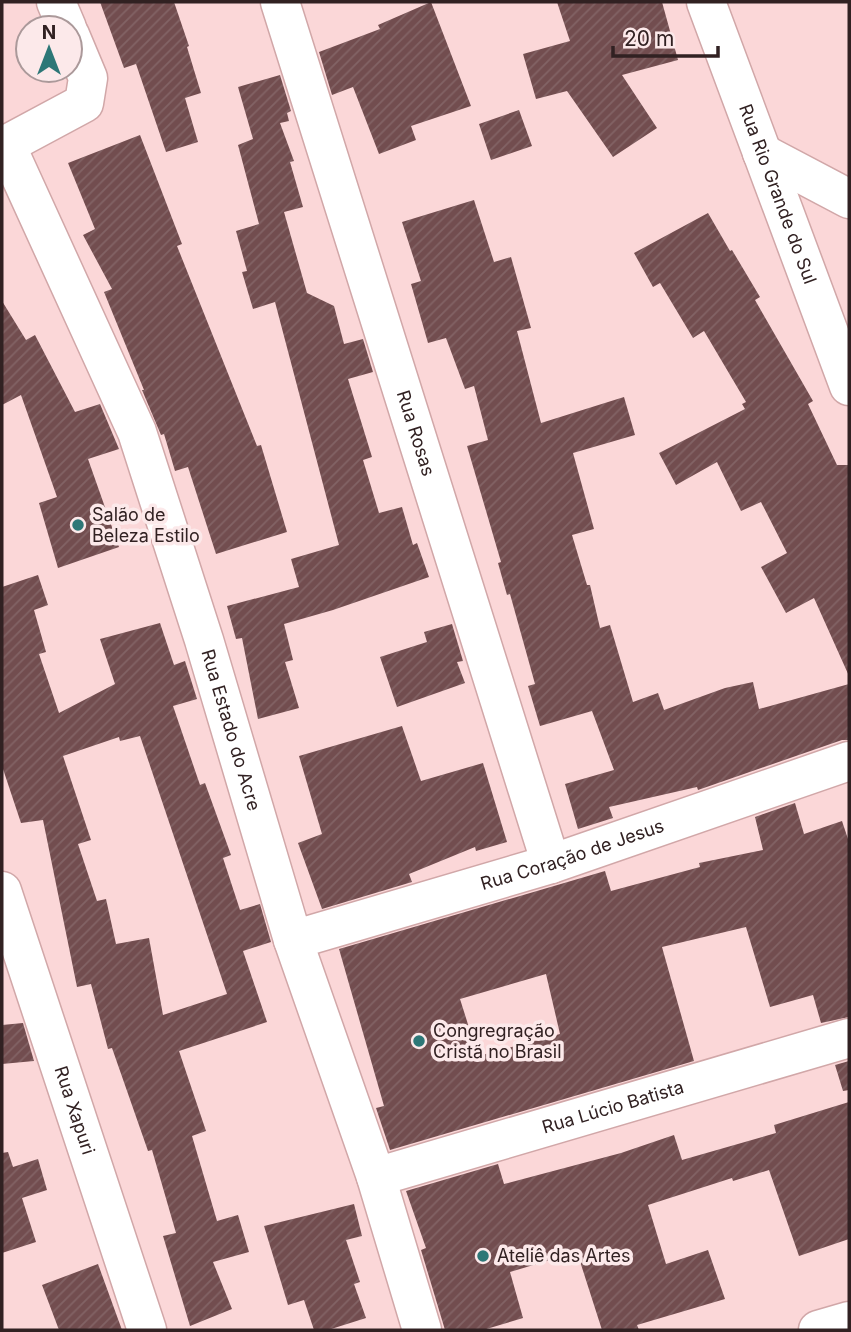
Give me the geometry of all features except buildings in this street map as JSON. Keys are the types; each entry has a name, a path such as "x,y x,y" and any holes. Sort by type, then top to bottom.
{"street":[{"name":"Rua Rosas","path":"280,2 551,864"},
{"name":"Rua Rio Grande do Sul","path":"706,2 849,386"},
{"path":"4,146 84,103 88,78 84,68"},
{"name":"Rua Estado do Acre","path":"4,146 137,432 204,640 293,940 376,1177 422,1330"},
{"path":"762,153 849,199"},
{"name":"Rua Coração de Jesus","path":"293,940 551,864 849,761"},
{"name":"Rua Xapuri","path":"2,891 147,1330"},
{"name":"Rua Lúcio Batista","path":"376,1177 849,1038"},
{"path":"818,1330 849,1321"}],"place":[{"name":"Salão de Beleza Estilo","path":"78,525"},
{"name":"Congregração Cristã no Brasil","path":"419,1041"},
{"name":"Ateliê das Artes","path":"483,1256"}]}
